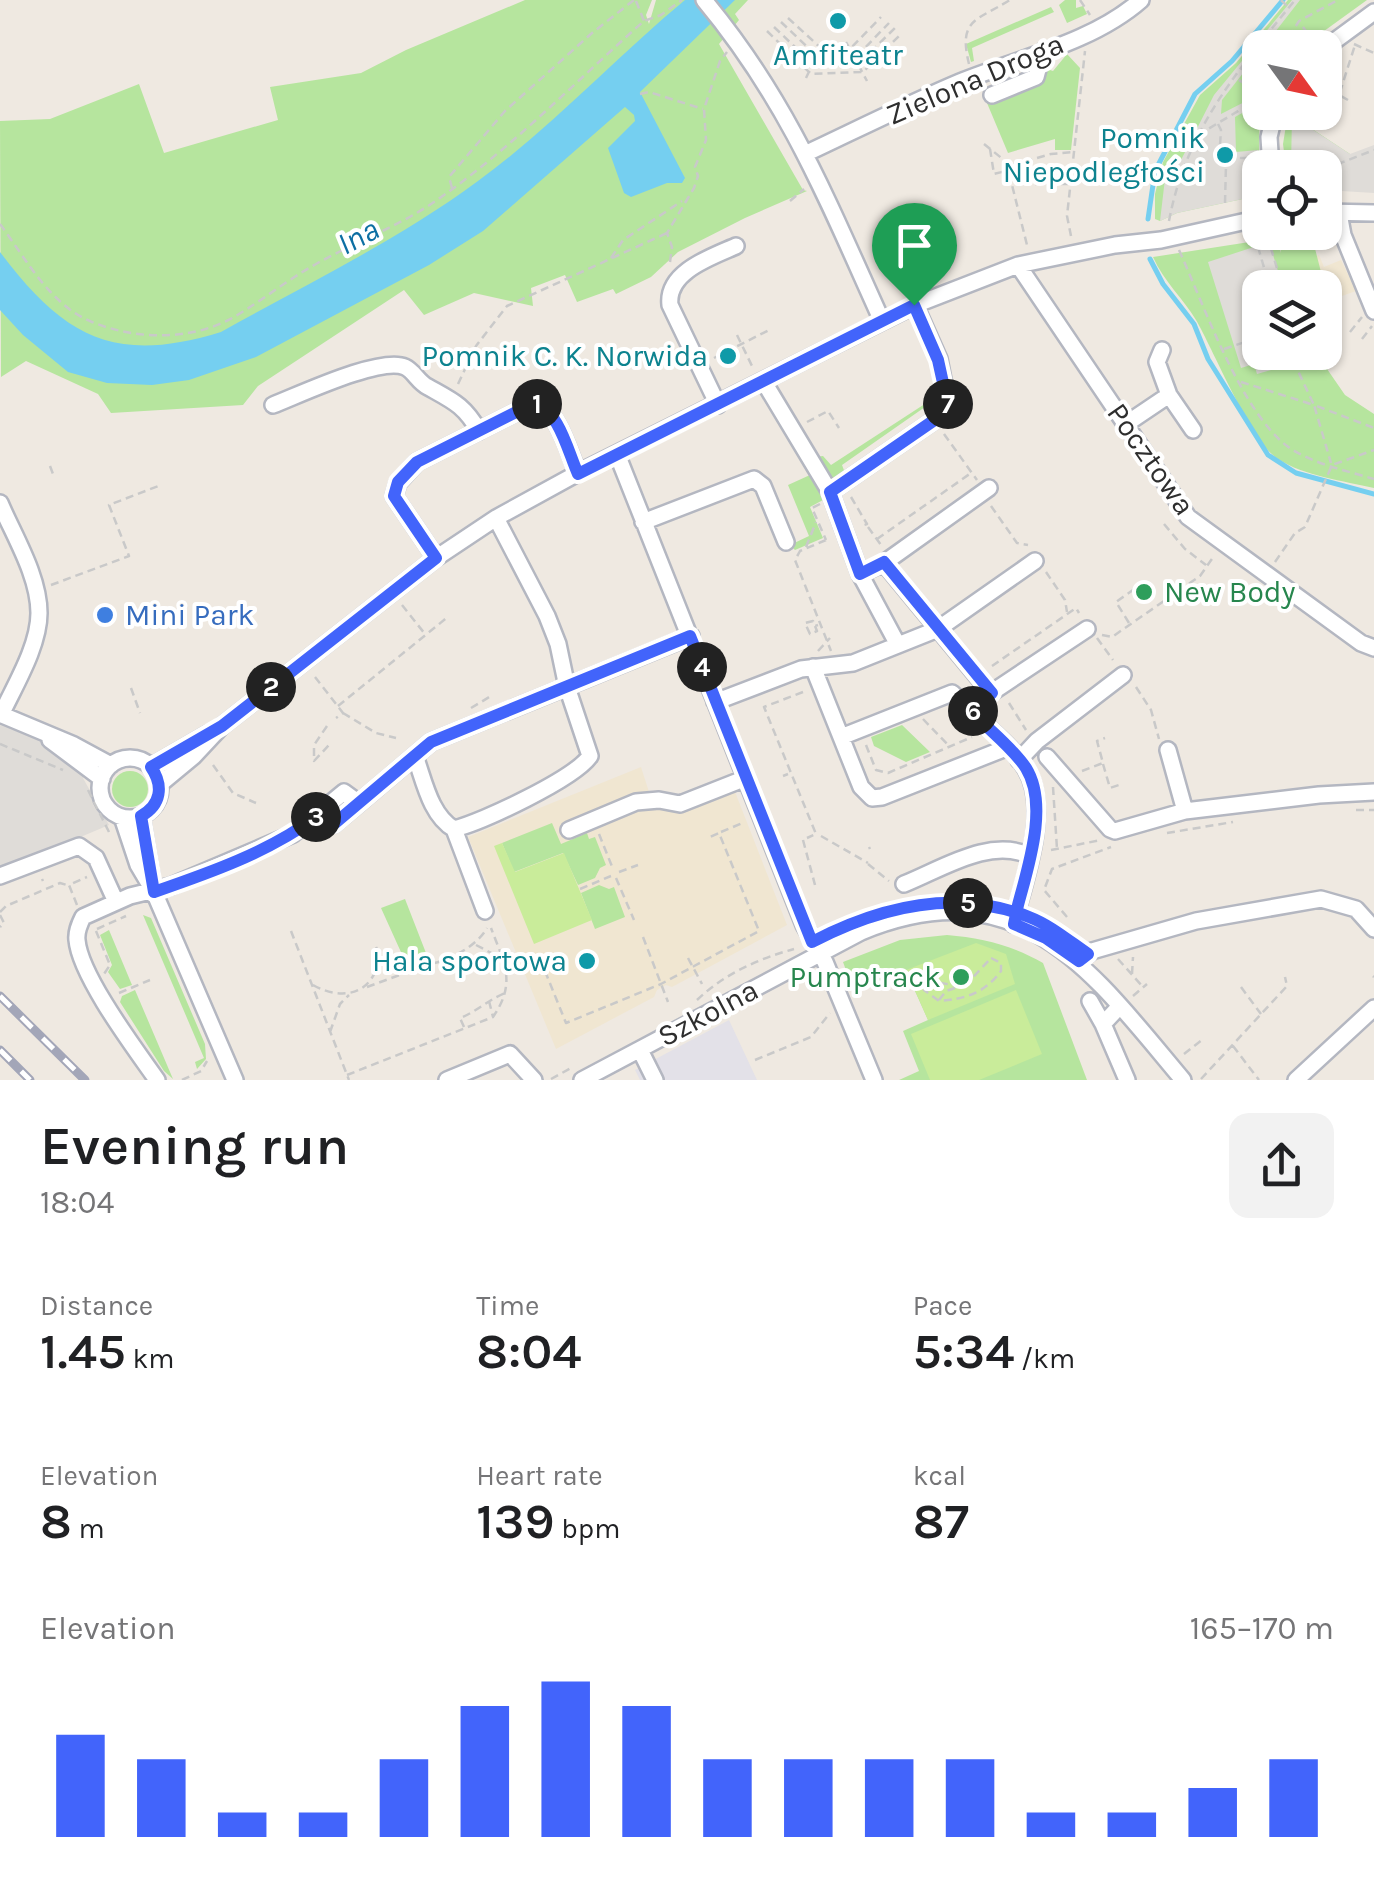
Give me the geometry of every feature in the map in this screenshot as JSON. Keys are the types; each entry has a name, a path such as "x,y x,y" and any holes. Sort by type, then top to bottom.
{"street":[{"path":"704,0 757,68 807,154 882,321"},
{"name":"Zielona Droga","path":"807,154 960,82 1120,16 1141,0"},
{"path":"1340,30 1374,12"},
{"path":"992,95 1036,77 1043,51"},
{"path":"1342,212 1374,213"},
{"path":"151,767 222,726 436,558 496,518 718,405 759,376 914,305 1018,264 1242,222"},
{"path":"1342,235 1374,311"},
{"path":"718,405 670,305 671,288 686,272 736,246"},
{"name":"Pocztowa","path":"1018,264 1188,516 1374,648"},
{"path":"830,492 949,410 938,360 914,305"},
{"path":"1162,350 1157,362 1169,395 1193,430"},
{"path":"273,405 390,364 410,369 420,383 466,409 479,431"},
{"path":"759,376 830,492 860,574 898,645"},
{"path":"1126,424 1169,395"},
{"path":"436,558 394,496 398,482 417,462 534,403 543,406 556,424 578,474"},
{"path":"617,454 840,1011 874,1080"},
{"path":"643,522 754,479 763,486 786,542"},
{"path":"860,574 978,479"},
{"path":"0,503 33,578 39,611 28,653 1,715 40,731 65,754 99,776 104,802 111,812 122,817 141,816 156,804 160,784 151,767 132,758 99,776"},
{"path":"454,829 472,824 586,762 588,749 547,616 496,518"},
{"path":"885,557 938,629 995,691"},
{"path":"716,702 813,663 853,663 938,629 1034,561"},
{"path":"972,712 995,691 1090,631"},
{"path":"158,1080 106,1004 77,942 83,918 276,842 316,817 344,792 359,803 431,742 690,636"},
{"path":"813,663 861,787 872,798 1006,748"},
{"path":"1019,760 1123,675"},
{"path":"841,737 952,693 1019,760 1032,780 1036,813 1032,852 1014,924"},
{"path":"160,784 222,726"},
{"path":"1168,750 1185,812"},
{"path":"416,756 432,803 444,823 454,829 485,911"},
{"path":"1047,757 1110,830 1120,831 1185,812 1374,792"},
{"path":"570,830 636,802 680,804 746,778"},
{"path":"141,816 154,892"},
{"path":"122,817 138,865 154,892 228,1077"},
{"path":"0,876 79,846 94,855 116,902"},
{"path":"898,883 988,850 1032,852"},
{"path":"1079,961 1092,951 1196,921 1321,899 1356,909 1374,928"},
{"name":"Szkolna","path":"582,1080 816,947 884,922 956,912 1014,924 1046,938 1079,961 1126,1002 1182,1080"},
{"path":"1090,1001 1127,1080"},
{"path":"1104,1024 1126,1002"},
{"path":"1296,1080 1374,1008"},
{"path":"640,1050 655,1080"},
{"path":"447,1080 510,1054 534,1080"}],"path":[{"path":"452,188 449,176 506,112 592,33 635,0 644,21"},
{"path":"0,224 66,308 91,322 118,330 180,335 237,316 304,271 402,220 452,188 563,96 644,21 682,0"},
{"path":"976,68 970,64 966,51 967,30 1010,0"},
{"path":"1080,0 1090,14 1100,9"},
{"path":"1168,225 1187,156 1208,112 1296,0"},
{"path":"1293,30 1299,21 1338,0"},
{"path":"1283,2 1289,8"},
{"path":"788,18 820,48 850,49 881,17"},
{"path":"781,22 816,56 855,58 888,23"},
{"path":"774,26 813,63 858,64 894,28"},
{"path":"1304,27 1307,30"},
{"path":"767,31 809,72 862,72 901,34"},
{"path":"806,78 823,42"},
{"path":"846,42 867,81"},
{"path":"1348,100 1339,95 1355,45 1374,53"},
{"path":"1071,236 1067,216 1086,48"},
{"path":"450,400 476,346 508,306 668,234 694,188 698,176 695,167 706,140 704,109 720,61 730,50"},
{"path":"640,94 648,92 704,109"},
{"path":"1197,136 1242,107"},
{"path":"1217,122 1221,130 1220,148 1220,163 1233,164 1234,148 1220,148"},
{"path":"984,144 1034,184 1071,184"},
{"path":"990,148 994,174 1008,171"},
{"path":"1342,162 1374,150"},
{"path":"1011,165 1074,152"},
{"path":"1234,158 1242,159"},
{"path":"1006,161 1028,246"},
{"path":"1225,203 1226,164"},
{"path":"790,201 809,185"},
{"path":"610,259 623,240 686,198"},
{"path":"668,234 672,247 670,266"},
{"path":"1178,248 1222,349 1262,417 1289,448 1374,479"},
{"path":"1182,272 1188,271"},
{"path":"1362,339 1373,324"},
{"path":"1350,332 1356,325"},
{"path":"700,366 771,330"},
{"path":"738,335 759,376"},
{"path":"1222,349 1242,343"},
{"path":"1273,565 1295,533 1305,527 1332,466 1299,370"},
{"path":"1240,381 1374,428"},
{"path":"817,409 821,415"},
{"path":"793,430 828,411 839,428"},
{"path":"877,539 952,486 978,479 934,420"},
{"path":"1332,466 1374,450"},
{"path":"50,466 53,474"},
{"path":"947,478 952,486"},
{"path":"45,588 129,556 109,505 161,485"},
{"path":"853,489 850,498 885,557"},
{"path":"918,498 924,506"},
{"path":"896,514 902,521"},
{"path":"806,548 817,519"},
{"path":"850,530 866,524"},
{"path":"1164,524 1209,564 1215,555"},
{"path":"1175,537 1185,529"},
{"path":"829,647 828,638 817,625 815,606 795,560 800,551 838,535"},
{"path":"1130,624 1116,602 1133,590 1137,597 1140,595"},
{"path":"401,604 426,635"},
{"path":"338,706 448,616"},
{"path":"1090,631 1123,675 1128,675 1151,710 1162,750 1168,750"},
{"path":"1103,647 1112,637"},
{"path":"813,663 828,638"},
{"path":"315,678 343,713 376,733 396,738"},
{"path":"131,688 140,713"},
{"path":"995,691 1035,744"},
{"path":"918,706 922,718 950,747"},
{"path":"336,718 343,713"},
{"path":"860,730 876,770 888,773 969,740 984,725"},
{"path":"327,726 314,745 314,762 330,744"},
{"path":"1105,738 1097,741 1103,763 1110,788 1118,785"},
{"path":"0,744 70,772"},
{"path":"1094,766 1103,763"},
{"path":"213,765 233,793 256,803"},
{"path":"1057,850 1052,782 1061,772"},
{"path":"99,776 112,836 120,840 130,838"},
{"path":"1348,809 1374,810"},
{"path":"593,820 613,870"},
{"path":"710,837 750,820"},
{"path":"1159,835 1247,820"},
{"path":"544,971 566,1023 661,984 760,931 719,833"},
{"path":"821,836 898,883"},
{"path":"807,838 815,884"},
{"path":"1032,852 1104,839"},
{"path":"1067,916 1044,890 1052,869 1117,845"},
{"path":"619,872 638,865"},
{"path":"580,890 613,877 634,920"},
{"path":"78,881 86,878"},
{"path":"0,926 4,923 0,913 6,906 60,882 68,885"},
{"path":"100,928 117,920"},
{"path":"291,932 330,1033 348,1078 494,1017 508,977 489,922 474,945 350,994 340,1004 330,1033"},
{"path":"643,937 668,1002"},
{"path":"779,943 783,960"},
{"path":"474,945 502,960"},
{"path":"1107,946 1145,986 1126,1002"},
{"path":"376,947 393,964 417,968"},
{"path":"699,999 710,986 782,952 816,947"},
{"path":"365,987 378,970 380,954"},
{"path":"688,958 702,984"},
{"path":"939,1001 946,991 964,987 986,960 996,959 1000,963 1001,971 982,990 964,999 939,1001 924,990 930,981 957,988"},
{"path":"1200,1079 1286,986 1285,977"},
{"path":"114,996 150,980"},
{"path":"311,984 336,994 350,994"},
{"path":"1241,987 1261,1014"},
{"path":"465,1028 460,1018 505,993"},
{"path":"488,1000 494,1017"},
{"path":"755,1060 810,1037 840,1011"},
{"path":"1181,1056 1202,1040"},
{"path":"1232,1045 1259,1080"},
{"path":"182,1080 200,1071 208,1058"},
{"path":"549,1080 582,1062"}],"shaded area":[{"path":"1292,0 1300,0 1277,30 1267,30"},
{"path":"1242,61 1242,74 1222,100 1221,114 1242,103 1242,113 1235,117 1236,152 1242,151 1242,199 1177,213 1160,221 1167,162 1181,160 1214,95"},
{"path":"1292,130 1313,130 1350,154 1374,145 1374,193 1342,191 1342,150 1291,150"},
{"path":"1245,250 1271,250 1278,270 1242,270 1242,368 1241,368 1208,262"},
{"path":"1319,255 1324,267 1341,260 1356,291 1342,296 1342,270 1286,267"},
{"path":"0,723 38,740 84,771 83,778 109,825 0,871"},
{"path":"641,767 649,792 669,796 684,797 730,779 787,925 672,987 666,985 654,997 556,1049 468,837"},
{"path":"729,1020 757,1080 640,1080 635,1070"}],"green space":[{"path":"525,0 652,0 646,15 649,24 656,0 748,0 735,14 739,20 719,44 807,191 678,252 651,277 616,294 613,289 577,302 565,275 531,288 533,306 474,293 424,315 404,290 258,386 243,405 111,413 98,394 26,361 1,377 0,121 50,119 139,84 164,153 278,120 270,87 361,73"},
{"path":"1065,0 1076,0 1076,8 1083,6 1087,14 1067,23 1059,5"},
{"path":"1288,0 1367,0 1326,30 1263,30"},
{"path":"1051,7 1054,12 972,48 971,62 966,44"},
{"path":"1067,54 1080,68 1071,150 1055,150 1055,139 1008,153 987,103 1041,81 1047,69 1053,71"},
{"path":"1242,56 1242,130 1259,130 1259,150 1242,150 1242,199 1177,213 1160,221 1155,219 1155,194 1163,162 1200,95"},
{"path":"1285,130 1314,130 1350,154 1342,157 1342,150 1284,150"},
{"path":"1242,243 1242,250 1281,253 1281,250 1315,250 1320,270 1242,270 1242,370 1328,370 1345,395 1374,414 1374,488 1300,470 1267,449 1245,416 1196,320 1153,257"},
{"path":"937,396 944,405 934,413 925,407 842,465 845,473 839,479 827,478 814,457 823,456 831,465"},
{"path":"810,475 823,500 810,507 823,538 795,550 790,545 809,536 788,485"},
{"path":"902,725 930,752 906,762 874,746 871,737"},
{"path":"130,771 143,776 148,789 143,802 130,807 117,802 112,789 117,776"},
{"path":"552,823 561,844 587,833 589,839 595,837 606,865 595,878 578,885 563,853 514,872 502,843"},
{"path":"502,843 515,872 564,853 592,920 534,944 494,846"},
{"path":"599,885 614,887 625,917 595,929 581,893"},
{"path":"405,899 426,953 405,961 381,908"},
{"path":"143,915 151,918 205,1044 206,1059 197,1069 195,1062 204,1058"},
{"path":"109,930 132,985 120,989 108,972 112,965 100,935"},
{"path":"947,935 996,943 1043,963 1087,1080 899,1080 919,1071 903,1031 928,1020 906,971 854,992 843,962 900,940"},
{"name":"Pumptrack","path":"976,943 1006,954 1015,984 928,1020 906,970"},
{"path":"135,990 173,1079 120,1002 122,996"},
{"path":"1016,990 1042,1054 979,1080 930,1080 911,1034"}],"water":[{"path":"685,0 735,0 640,92 685,178 682,183 667,183 631,197 624,193 608,148 635,121 625,107 483,231 429,265 256,357 189,380 152,385 107,383 68,372 0,310 0,252 46,305 94,336 121,344 150,345 221,332 384,242 478,181 532,138"}],"waterway":[{"path":"1148,219 1155,171 1195,94 1232,61 1283,0"},
{"path":"1150,259 1163,284 1194,324 1208,359 1268,455 1296,473 1374,494"}],"railway":[{"path":"0,996 85,1080"},
{"path":"0,1050 30,1080"}],"place":[{"name":"Amfiteatr","path":"838,21"},
{"name":"Pomnik Niepodległości","path":"1225,155"},
{"name":"Pomnik C. K. Norwida","path":"728,356"},
{"name":"New Body","path":"1144,592"},
{"name":"Mini Park","path":"105,615"},
{"name":"Hala sportowa","path":"587,961"},
{"name":"Pumptrack","path":"961,977"}],"route":[{"path":"914,305 578,474 549,412 534,403 417,462 398,482 394,496 436,558 222,726 151,767 160,784 158,798 152,809 141,816 154,892 293,834 316,817 334,824 431,742 690,636 812,942 829,930 892,909 920,903 958,902 990,905 1016,914 1028,917 1088,954 1079,961 1046,938 1014,924 1016,914 1018,905 1035,838 1036,813 1032,780 1025,767 972,712 992,693 884,562 860,574 830,492 949,410 938,360 914,305"}],"water label":[{"name":"Ina","path":"358,236"}]}
